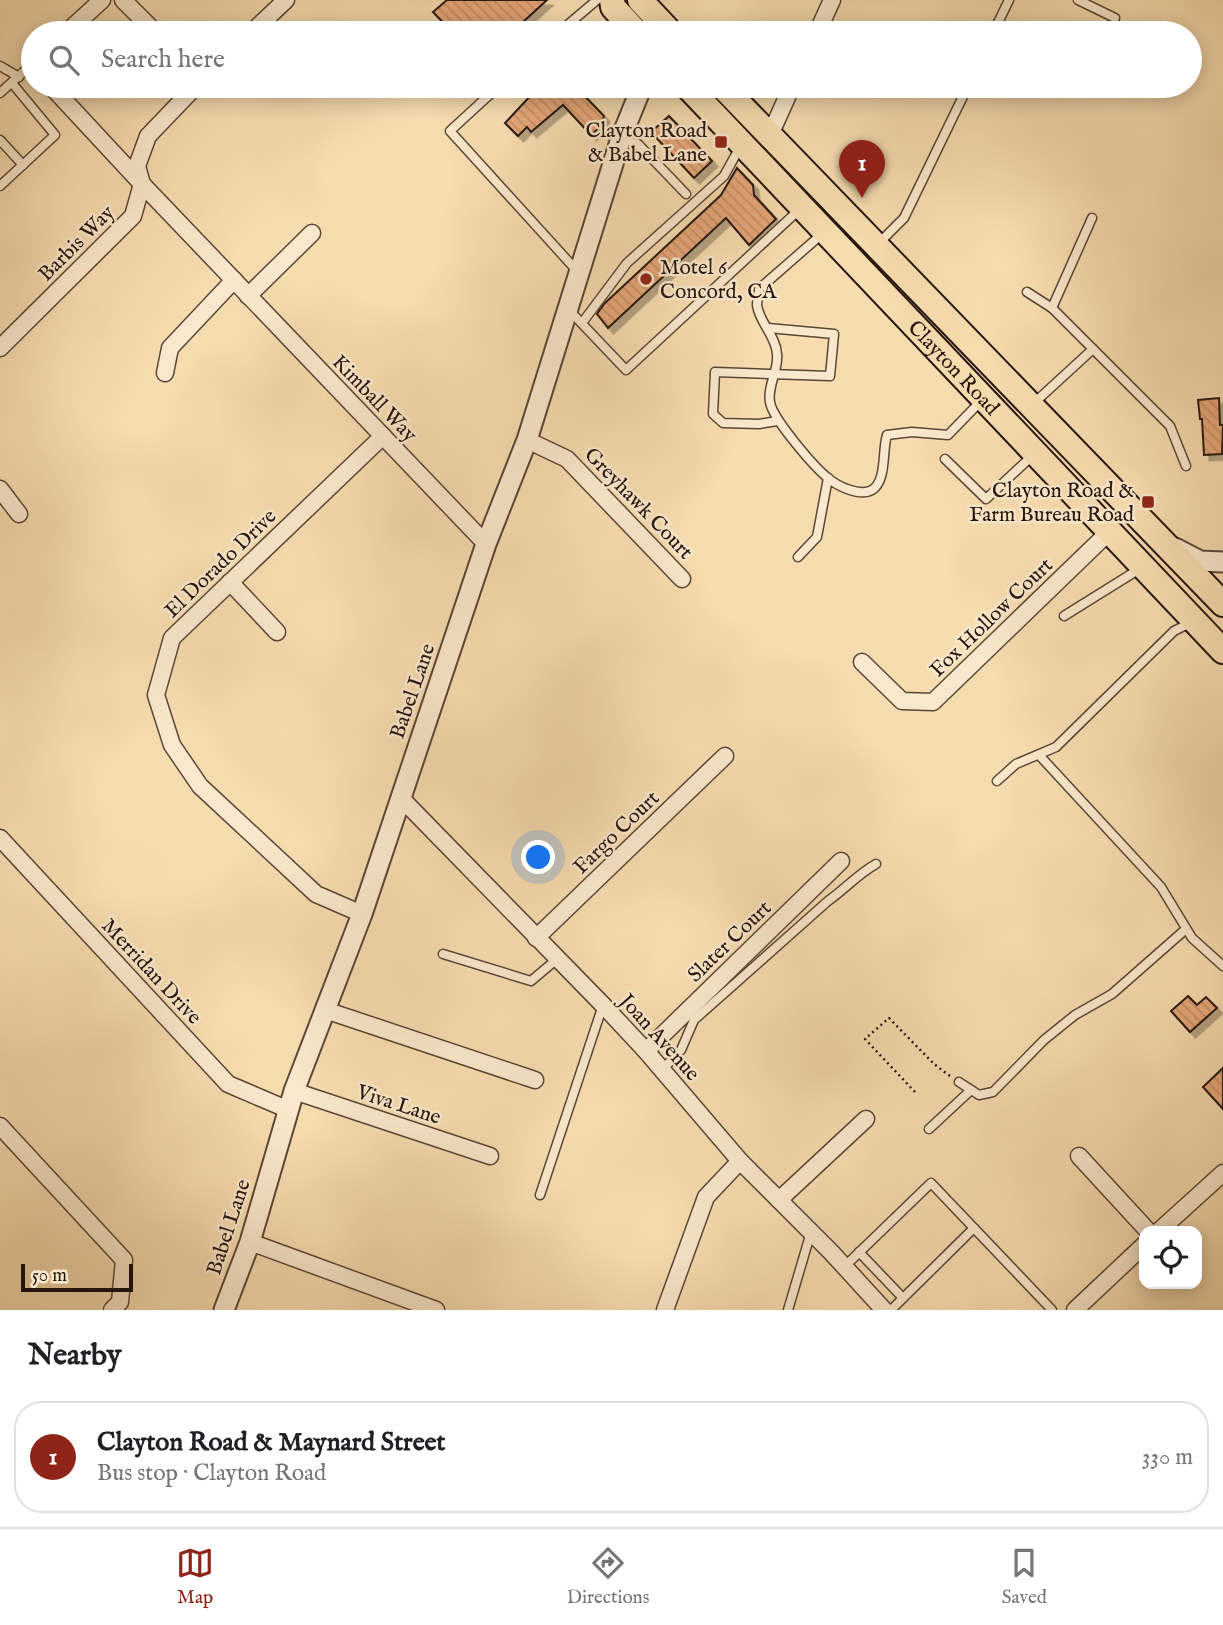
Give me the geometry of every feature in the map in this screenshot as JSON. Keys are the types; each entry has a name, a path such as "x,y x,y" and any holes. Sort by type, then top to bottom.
{"main road":[{"path":"612,0 613,7 624,21"},
{"path":"640,0 660,21"},
{"name":"Clayton Road","path":"698,98 1223,651"},
{"name":"Clayton Road","path":"734,98 1222,601"}],"street":[{"path":"79,21 102,0"},
{"path":"123,0 144,21"},
{"path":"264,21 286,0"},
{"path":"822,21 832,0"},
{"name":"Kimball Way","path":"62,98 486,544"},
{"name":"Barbis Way","path":"0,348 133,216 142,184 137,166 148,136 184,98"},
{"name":"Babel Lane","path":"224,1310 250,1242 294,1091 362,914 486,544 527,440 621,138 637,98"},
{"path":"769,135 786,98"},
{"path":"248,296 312,233"},
{"path":"165,373 170,348 234,281"},
{"name":"El Dorado Drive","path":"362,914 316,894 200,786 172,745 156,695 172,638 383,436"},
{"name":"Greyhawk Court","path":"527,440 567,458 682,579"},
{"path":"0,489 19,514"},
{"name":"Fox Hollow Court","path":"862,662 902,701 933,702 1110,531"},
{"path":"1164,543 1200,561 1223,562"},
{"path":"230,582 277,632"},
{"path":"1195,620 1222,601"},
{"name":"Fargo Court","path":"536,938 725,756"},
{"name":"Joan Avenue","path":"400,797 603,1005 740,1161 884,1310"},
{"name":"Merridan Drive","path":"0,838 228,1084 289,1110"},
{"name":"Slater Court","path":"646,1051 841,861"},
{"path":"325,1010 535,1080"},
{"name":"Viva Lane","path":"294,1091 490,1156"},
{"path":"779,1200 866,1119"},
{"path":"0,1126 124,1260 120,1302 112,1310"},
{"path":"1079,1156 1143,1226"},
{"path":"665,1310 706,1197 740,1161"},
{"path":"1165,1226 1222,1176"},
{"path":"250,1242 436,1310"},
{"path":"1075,1310 1139,1250"}],"lane":[{"path":"572,21 597,0"},
{"path":"999,21 1010,0"},
{"path":"1079,0 1115,18"},
{"path":"0,66 21,67"},
{"path":"0,93 21,75"},
{"path":"12,83 21,94"},
{"path":"0,186 55,135 24,98"},
{"path":"486,98 450,131 578,272"},
{"path":"876,246 904,218 962,98"},
{"path":"621,138 638,144 686,194"},
{"path":"0,140 23,165"},
{"path":"582,323 626,263 724,176 742,144"},
{"path":"567,308 626,370 802,207"},
{"path":"1052,308 1092,218"},
{"path":"825,231 760,289 757,305 778,355 769,401 777,421 828,478 862,493 873,490 880,480 887,435 912,432 948,435 984,398"},
{"path":"1027,292 1052,308 1170,426 1186,466"},
{"path":"768,328 834,334 830,376 715,372 713,414 723,423 759,424 777,421"},
{"path":"1031,405 1093,349"},
{"path":"945,459 986,499 1035,453"},
{"path":"798,557 817,537 828,478"},
{"path":"1064,616 1143,566"},
{"path":"997,781 1016,764 1056,747 1174,631 1195,620"},
{"path":"1039,755 1161,887 1192,938 1223,966"},
{"path":"662,1070 681,1050 694,1020 846,888 858,874 876,864"},
{"path":"958,1082 978,1095 993,1092 1044,1040 1075,1015 1112,994 1186,929"},
{"path":"443,954 531,981 556,958"},
{"path":"540,1195 603,1005"},
{"path":"929,1129 971,1090"},
{"path":"844,1267 931,1183 1052,1310"},
{"path":"891,1310 974,1228"},
{"path":"788,1310 811,1232"},
{"path":"859,1252 903,1298"}],"path":[{"path":"915,1092 865,1040 889,1018 934,1064 958,1082"}],"building":[{"path":"447,0 547,0 524,21 442,21 433,12"},
{"path":"528,98 587,98 604,116 601,126 591,135 563,105 531,132 527,127 518,136 505,123"},
{"path":"669,116 712,161 694,178 651,132"},
{"name":"Motel 6 Concord, CA","path":"737,168 753,185 754,195 776,219 749,245 726,218 608,328 597,314 604,304 721,195"},
{"path":"1219,398 1220,425 1223,425 1222,454 1204,455 1198,400"},
{"path":"1188,996 1197,1005 1206,997 1217,1008 1190,1032 1171,1011"},
{"path":"1223,1068 1223,1109 1203,1087"}],"place":[{"name":"Clayton Road & Babel Lane","path":"721,142"},
{"name":"Clayton Road & Maynard Street","path":"862,198"},
{"name":"Motel 6 Concord, CA","path":"646,279"},
{"name":"Clayton Road & Farm Bureau Road","path":"1148,502"}]}
